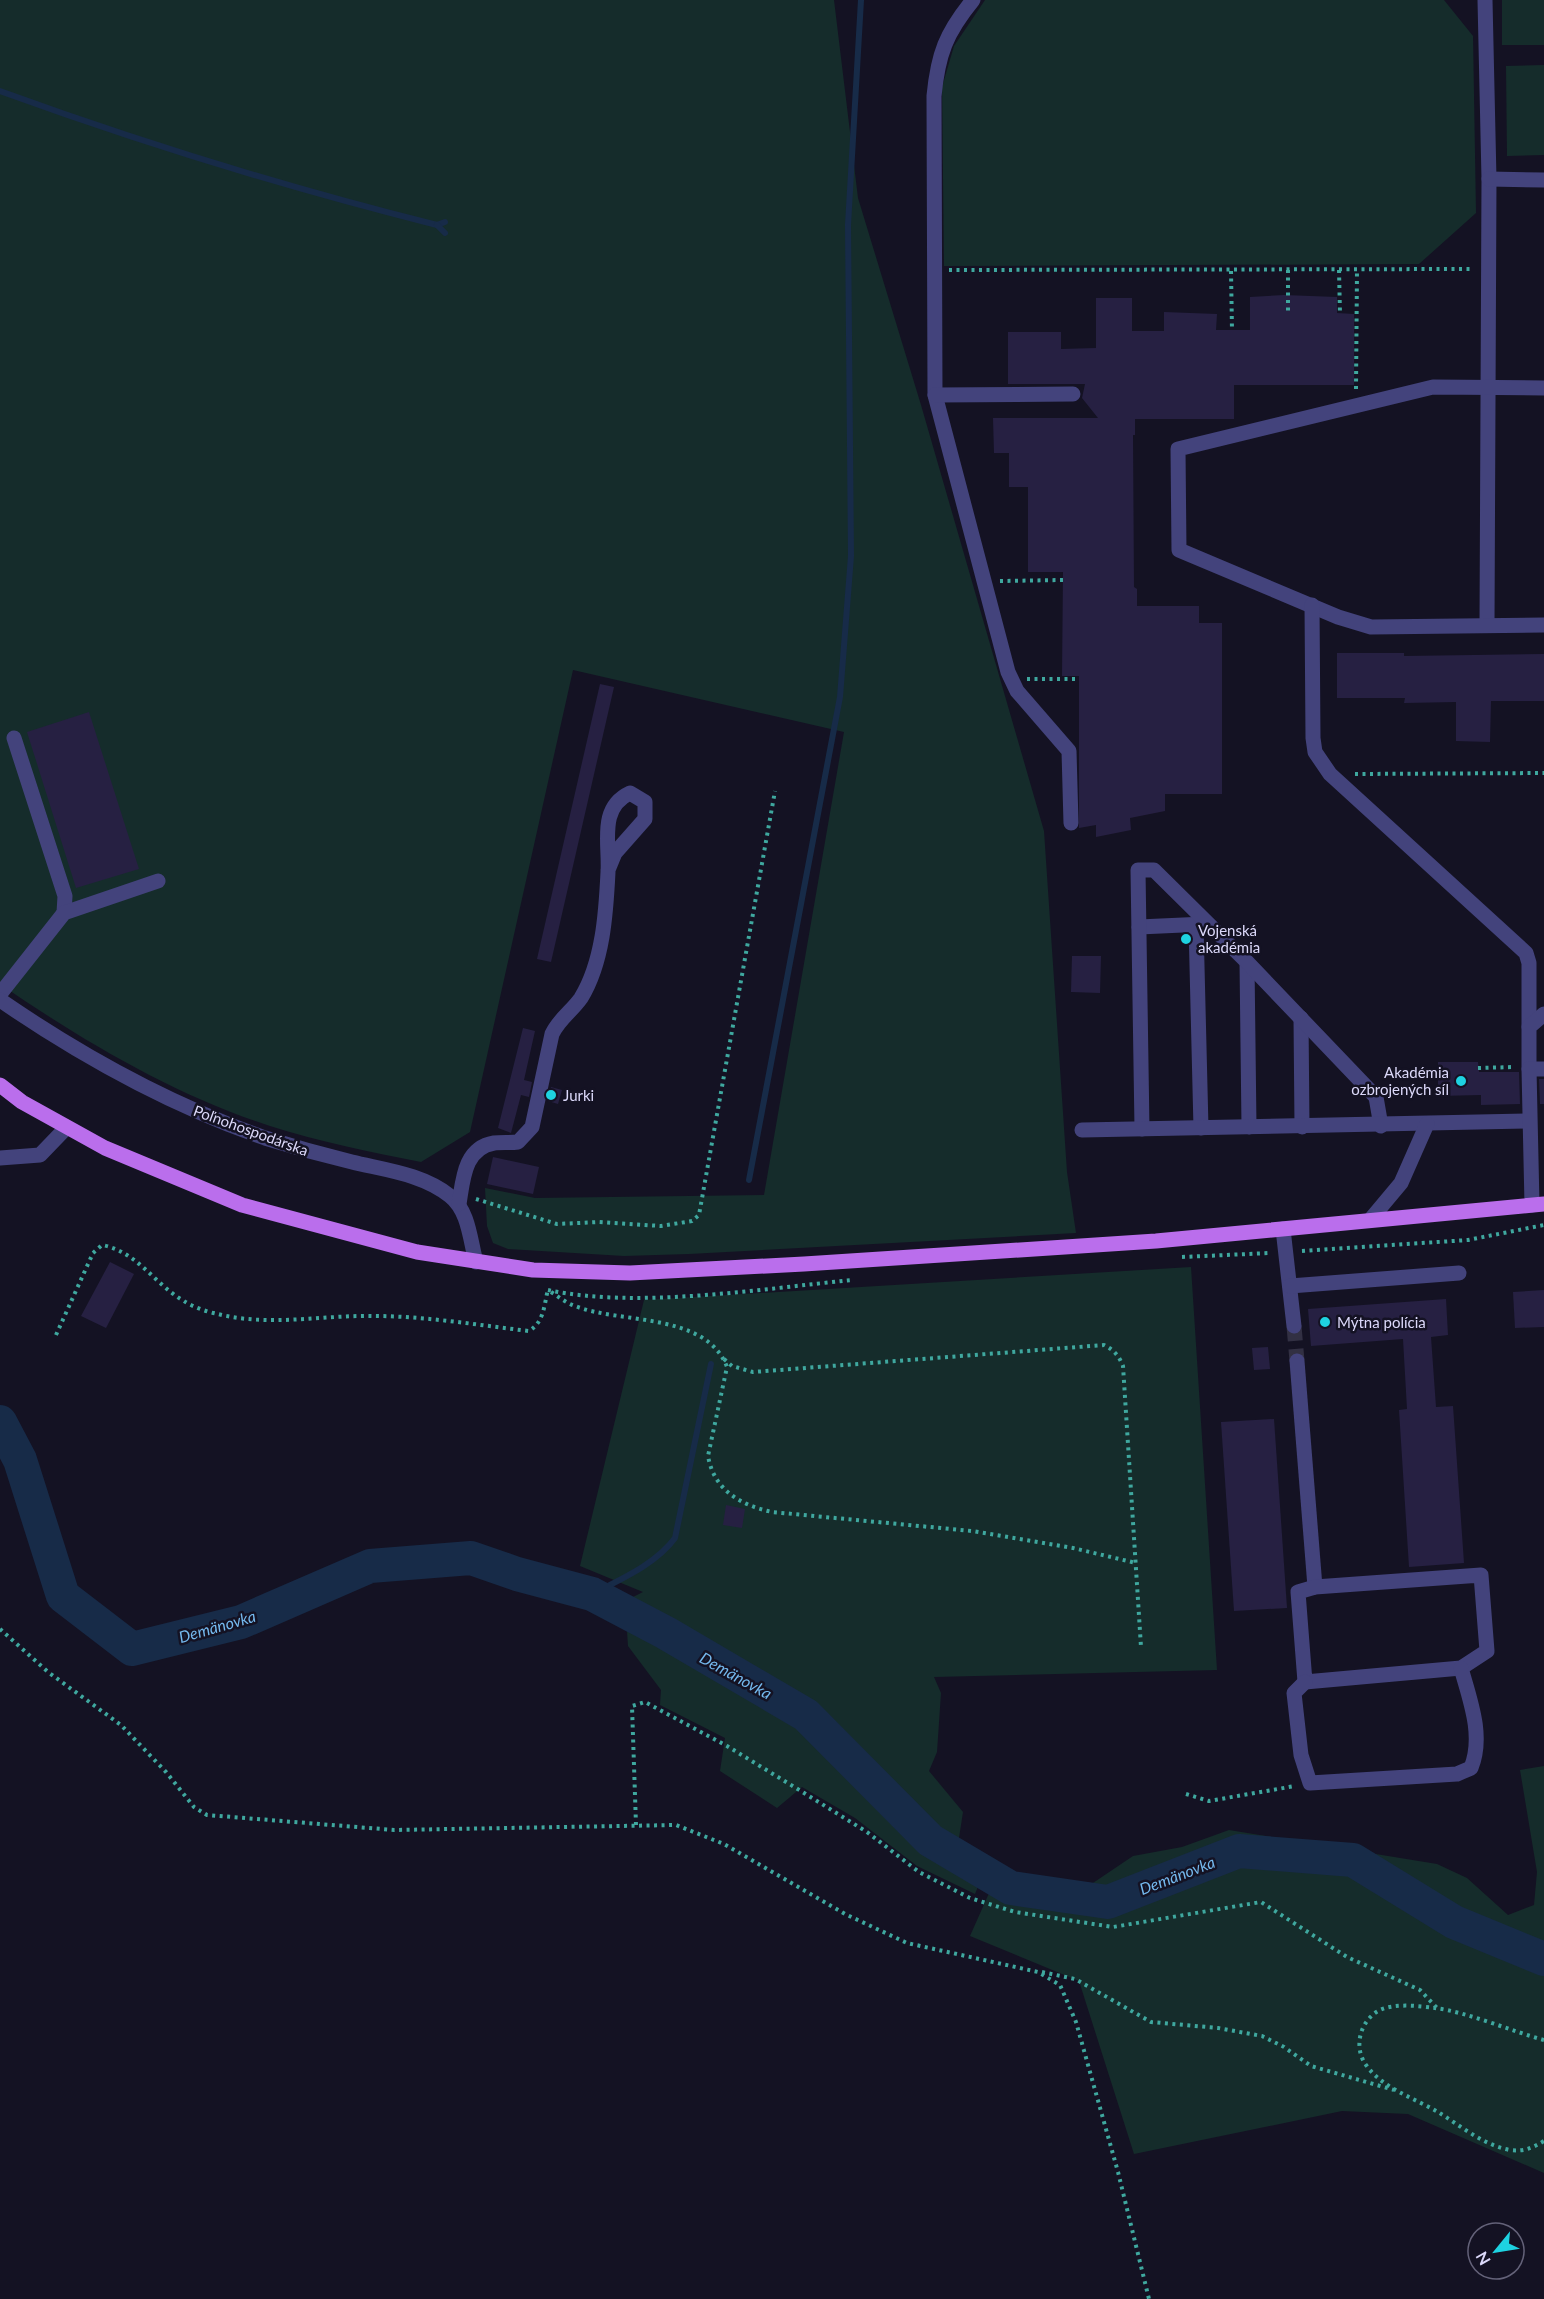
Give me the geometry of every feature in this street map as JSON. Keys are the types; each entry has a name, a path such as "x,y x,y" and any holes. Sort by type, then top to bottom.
{"main road":[{"path":"0,1085 22,1102 66,1128 147,1166 242,1205 362,1239 476,1262 552,1271 630,1273 700,1270 1156,1241 1538,1204"},
{"path":"0,1093 22,1102"}],"street":[{"path":"973,0 945,38 937,66 934,96 934,395 1011,679 1017,691 1069,751 1071,824"},
{"path":"1485,0 1489,179 1487,625"},
{"path":"1489,179 1544,180"},
{"path":"1544,388 1433,387 1178,449 1179,550 1371,627 1544,625"},
{"path":"934,395 1073,394"},
{"path":"1312,605 1313,738 1316,752 1330,774 1520,946 1529,963 1529,1027 1537,1069 1529,1121 1538,1204"},
{"path":"14,738 65,896 64,913"},
{"path":"476,1262 460,1199 467,1162 474,1152 486,1144 518,1142 532,1127 552,1034 557,1023 580,999 595,966 599,950 608,870"},
{"path":"1142,1129 1138,870 1154,870 1202,925 1247,962 1376,1097 1381,1126"},
{"path":"0,994 64,913 158,881"},
{"path":"1139,927 1202,925"},
{"path":"1201,1128 1202,925"},
{"path":"1247,962 1249,1127"},
{"name":"Poľnohospodárska","path":"0,1000 95,1061 188,1108 225,1124 309,1152 411,1176 460,1199"},
{"path":"1529,1027 1544,1014"},
{"path":"1301,1018 1302,1127"},
{"path":"1082,1130 1381,1126 1529,1121"},
{"path":"1370,1221 1401,1183 1427,1124"},
{"path":"0,1158 27,1158 40,1155 66,1128"},
{"path":"1283,1229 1294,1326"},
{"path":"1290,1286 1459,1273"},
{"path":"1297,1361 1315,1587"},
{"path":"1305,1682 1298,1592 1315,1587 1481,1575 1486,1651 1461,1668 1305,1682 1294,1693 1301,1755 1310,1783 1457,1774 1471,1768 1477,1752 1474,1713 1461,1668"}],"path":[{"path":"933,270 1231,271 1488,268"},
{"path":"1288,270 1288,314"},
{"path":"1339,270 1340,314"},
{"path":"1356,406 1357,270"},
{"path":"1231,271 1232,330"},
{"path":"984,581 1063,580"},
{"path":"1011,679 1079,679"},
{"path":"1330,774 1544,773"},
{"path":"460,1199 557,1224 599,1222 661,1226 692,1221 699,1215 775,791"},
{"path":"1500,1235 1544,1225"},
{"path":"56,1335 93,1253 102,1245 118,1248 137,1261 183,1301 217,1314 243,1319 285,1321 372,1316 529,1331 538,1326 542,1318 552,1271"},
{"path":"548,1290 574,1306 685,1329 710,1345 732,1366 753,1372 1104,1345 1119,1356 1123,1366 1141,1647"},
{"path":"723,1359 726,1367 708,1456 710,1467 725,1491 753,1508 772,1512 972,1531 1073,1548 1136,1563"},
{"path":"0,1629 41,1667 121,1725 166,1772 194,1807 207,1815 394,1830 676,1825 724,1844 844,1914 907,1943 1075,1979 1151,2022 1218,2028 1262,2036 1284,2047 1311,2066 1397,2091 1436,2111 1472,2134 1498,2146 1527,2151 1544,2141"},
{"path":"636,1825 632,1706 645,1702 757,1764 867,1832 919,1872 970,1898 1015,1912 1113,1927 1261,1902 1347,1957 1420,1990 1438,2008"},
{"path":"1186,1794 1209,1801 1310,1783"},
{"path":"1038,1972 1060,1985 1076,2022 1118,2172 1149,2299"},
{"path":"1397,2091 1366,2065 1360,2052 1359,2037 1364,2027 1381,2010 1415,2006 1438,2008 1544,2040"}],"green space":[{"path":"0,0 834,0 858,198 921,405 1044,831 1067,1172 1076,1233 624,1256 508,1249 493,1243 487,1226 485,1188 535,1198 764,1195 844,732 573,670 470,1132 421,1162 289,1132 199,1099 97,1046 0,984"},
{"path":"985,0 1444,0 1473,36 1476,213 1419,264 944,266 942,87 954,46"},
{"path":"1502,0 1544,0 1544,45 1502,45"},
{"path":"1544,65 1544,155 1507,156 1506,66"},
{"path":"1191,1267 1217,1670 934,1677 941,1693 937,1752 929,1771 963,1812 955,1864 979,1884 975,1894 917,1866 855,1818 802,1787 777,1808 720,1771 725,1738 660,1705 661,1690 628,1646 625,1601 643,1592 580,1566 644,1300"},
{"path":"1544,1766 1544,2173 1408,2114 1342,2111 1134,2154 1079,1981 970,1936 990,1891 1044,1903 1099,1911 1087,1887 1133,1856 1182,1847 1229,1830 1437,1864 1467,1878 1508,1915 1534,1905 1537,1872 1520,1770"}],"building":[{"path":"1284,295 1337,297 1337,313 1354,314 1354,385 1234,385 1234,419 1135,419 1135,435 1133,435 1134,587 1137,589 1137,606 1199,606 1199,623 1222,623 1222,794 1165,794 1165,811 1130,818 1131,830 1096,837 1096,825 1079,828 1079,676 1062,676 1063,572 1028,572 1028,487 1009,487 1009,453 994,453 993,418 1098,418 1082,398 1085,384 1008,384 1008,332 1061,332 1061,349 1096,348 1096,298 1132,298 1132,331 1164,331 1164,312 1217,314 1216,330 1250,330 1250,297"},
{"path":"1337,653 1404,653 1404,656 1544,654 1544,701 1491,701 1490,742 1456,741 1456,702 1404,703 1405,698 1337,698"},
{"path":"600,684 614,687 551,962 537,959"},
{"path":"89,712 139,869 76,888 27,732"},
{"path":"1072,956 1101,956 1100,993 1071,992"},
{"path":"523,1028 535,1031 524,1080 532,1082 529,1097 521,1095 511,1133 498,1128"},
{"path":"1438,1062 1478,1062 1479,1072 1519,1072 1520,1104 1481,1105 1481,1095 1438,1096"},
{"path":"1539,1079 1544,1079 1544,1104 1540,1104"},
{"path":"551,1087 562,1090 558,1104 548,1101"},
{"path":"493,1157 539,1167 533,1194 487,1184"},
{"path":"110,1262 134,1274 106,1328 81,1316"},
{"path":"1544,1290 1544,1327 1515,1328 1513,1292"},
{"path":"1446,1299 1448,1335 1431,1337 1436,1407 1453,1406 1464,1563 1409,1567 1399,1410 1407,1409 1403,1339 1311,1346 1308,1309"},
{"path":"1268,1347 1270,1369 1254,1370 1252,1348"},
{"path":"1274,1419 1287,1608 1234,1611 1221,1422"},
{"path":"726,1505 745,1509 742,1528 723,1525"}],"waterway":[{"path":"749,1180 840,697 851,556 848,225 861,0"},
{"path":"0,91 108,129 271,180 437,225 445,222"},
{"path":"437,225 445,233"},
{"path":"592,1594 648,1563 675,1538 711,1364"},
{"name":"Demänovka","path":"0,1422 20,1460 63,1596 132,1649 241,1622 370,1566 471,1558 517,1574 592,1594 666,1633 806,1715 930,1840 1011,1888 1108,1902 1239,1851 1353,1860 1454,1922 1544,1959"}],"tunnel":[{"path":"1294,1326 1297,1361"}],"place":[{"name":"Vojenská akadémia","path":"1186,939"},
{"name":"Akadémia ozbrojených síl","path":"1461,1081"},
{"name":"Jurki","path":"551,1095"},
{"name":"Mýtna polícia","path":"1325,1322"}]}
